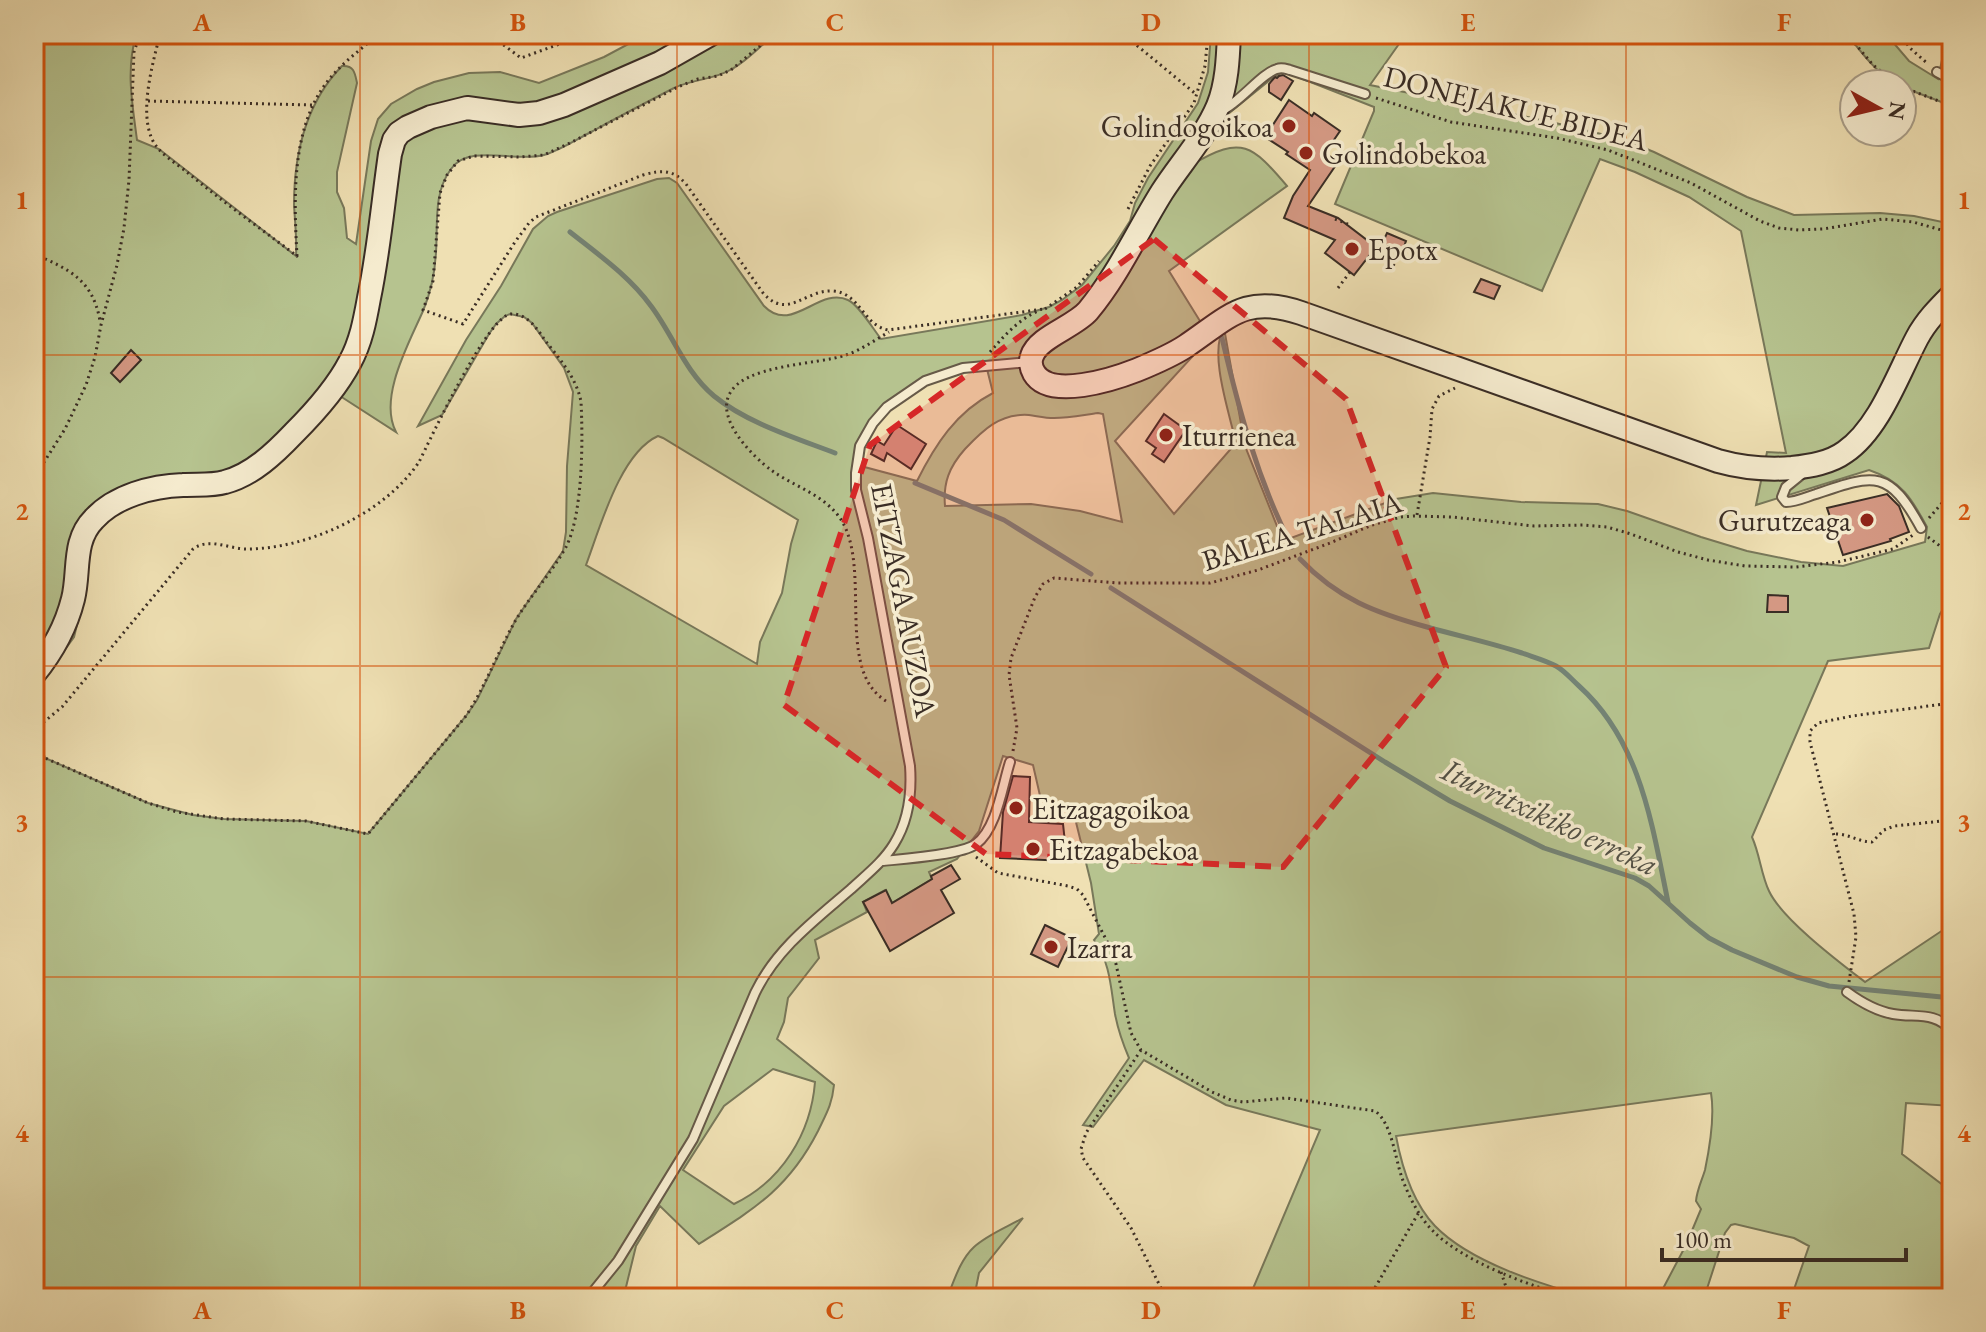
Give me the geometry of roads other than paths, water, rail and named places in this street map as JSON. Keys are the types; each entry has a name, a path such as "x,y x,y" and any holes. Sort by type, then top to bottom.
{"street":[{"path":"34,674 52,649 67,619 75,589 80,540 95,517 115,503 146,491 174,485 220,483 240,477 287,440 342,376 358,347 365,319 377,257 390,154 399,133 416,123 459,109 525,115 545,111 666,61 711,34"},
{"path":"1229,34 1225,80 1215,112 1157,199 1132,246 1100,294 1080,318 1036,348 1032,355 1033,371 1051,385 1095,382 1127,373 1185,346 1242,309 1267,305 1293,310 1736,466 1766,469 1816,464 1843,454 1853,446 1867,429 1921,332 1952,295"}],"lane":[{"name":"DONEJAKUE BIDEA","path":"1215,112 1234,103 1280,68 1365,94"},
{"path":"1937,72 1952,80"},
{"name":"EITZAGA AUZOA","path":"588,1298 618,1261 693,1139 767,970 793,940 881,861 905,820 911,795 908,757 868,538 856,490 858,454 863,439 887,407 907,392 940,375 979,365 1031,362"},
{"path":"1816,464 1784,490 1782,497 1786,502 1857,481 1877,481 1900,494 1921,528"},
{"path":"881,861 969,848 978,842 994,817 1010,762"},
{"path":"1847,992 1863,1004 1881,1011 1939,1019 1952,1031"}],"waterway":[{"name":"Iturritxikiko erreka","path":"570,232 613,266 642,295 695,376 714,396 757,422 835,453"},
{"path":"1222,338 1251,445 1269,497 1292,547"},
{"name":"Iturritxikiko erreka","path":"915,483 1004,520 1091,574"},
{"path":"1300,559 1329,585 1374,610 1522,653 1552,664 1565,673 1600,708 1630,759 1649,815 1668,902"},
{"name":"Iturritxikiko erreka","path":"1111,588 1450,801 1544,848 1635,878 1649,886 1709,938 1732,950 1797,977 1829,986 1952,998"}],"place":[{"name":"Golindogoikoa","path":"1289,126"},
{"name":"Golindobekoa","path":"1306,153"},
{"name":"Epotx","path":"1352,249"},
{"name":"Iturrienea","path":"1166,435"},
{"name":"Gurutzeaga","path":"1867,520"},
{"name":"Eitzagagoikoa","path":"1016,808"},
{"name":"Eitzagabekoa","path":"1033,849"},
{"name":"Izarra","path":"1051,947"}]}
